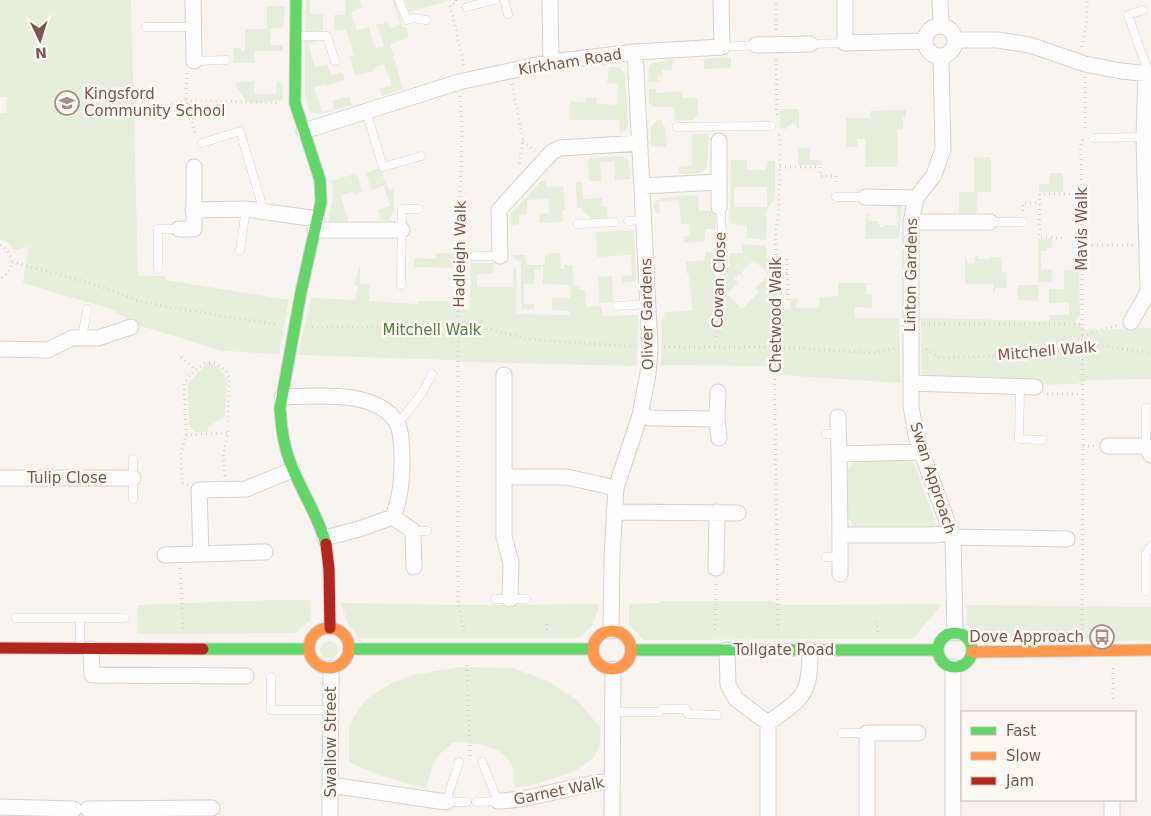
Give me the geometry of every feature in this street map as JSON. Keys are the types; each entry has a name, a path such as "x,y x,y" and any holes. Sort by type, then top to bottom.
{"street":[{"path":"193,0 194,61"},
{"path":"296,0 295,103 321,185 321,202 289,326 280,420 281,435 292,470 325,538 329,573 330,628"},
{"path":"550,0 551,62"},
{"path":"721,0 722,47"},
{"path":"845,0 845,43 925,42"},
{"path":"940,0 941,25"},
{"path":"941,25 950,29 956,40 953,50 941,56 930,52 925,42 928,31 941,25"},
{"path":"956,40 998,40 1022,44 1082,64 1149,74 1148,292 1131,322"},
{"name":"Kirkham Road","path":"756,45 810,44"},
{"name":"Kirkham Road","path":"304,131 459,82 551,62 635,52 722,47"},
{"name":"Oliver Gardens","path":"611,631 616,488 640,415 648,374 650,347 635,52"},
{"name":"Linton Gardens","path":"911,383 911,222 916,198 934,175 943,149 941,56"},
{"name":"Cowan Close","path":"719,134 719,207"},
{"path":"500,256 499,210 552,152 560,148 640,143"},
{"path":"179,229 194,229 194,167"},
{"path":"642,186 719,182"},
{"path":"865,197 916,198"},
{"path":"194,210 246,209 316,224 402,230"},
{"path":"911,222 990,222"},
{"path":"0,349 48,350 72,338 98,338 131,327"},
{"path":"504,375 504,537 511,563 510,599"},
{"path":"911,383 1035,387"},
{"name":"Swan Approach","path":"911,383 911,407 922,452 952,535 955,633"},
{"path":"718,392 717,419 719,438"},
{"path":"282,397 331,396 363,400 378,406 391,415 398,424 401,440 402,473 399,503 393,517"},
{"path":"640,415 651,418 717,419"},
{"path":"838,418 832,434 839,454 840,535 833,557 840,574"},
{"path":"1108,446 1148,451"},
{"path":"839,454 922,452"},
{"path":"201,554 199,490 246,489 292,470"},
{"path":"505,477 566,477 616,488"},
{"name":"Tulip Close","path":"0,478 133,478"},
{"path":"614,512 738,513"},
{"path":"716,512 716,568"},
{"path":"325,538 393,517 420,531 414,567"},
{"path":"840,535 952,535 1067,539"},
{"path":"172,555 265,552"},
{"path":"330,628 340,631 344,635 349,649 346,658 340,665 331,668 323,668 316,664 310,657 309,649 310,641 315,634 322,629 330,628"},
{"path":"611,631 621,633 628,640 631,650 629,659 622,666 612,669 599,663 593,649 596,640 602,633 611,631"},
{"path":"955,633 964,635 970,642 972,652 969,660 962,666 953,667 945,664 940,658 938,650 940,641 947,635 955,633"},
{"path":"0,648 309,649"},
{"path":"200,648 200,676"},
{"path":"86,649 92,675 246,676"},
{"path":"349,649 593,649"},
{"name":"Tollgate Road","path":"631,650 938,650"},
{"path":"727,650 728,685 736,699 768,723"},
{"path":"768,723 799,701 808,684 810,650"},
{"path":"972,652 1151,650"},
{"path":"953,667 958,730 953,816"},
{"name":"Swallow Street","path":"330,816 331,668"},
{"path":"612,669 612,816"},
{"path":"768,723 768,816"},
{"path":"867,816 867,732 918,733"},
{"name":"Garnet Walk","path":"498,801 517,801 597,782 612,781"},
{"path":"330,785 446,802"},
{"path":"1112,801 1112,816"},
{"path":"0,807 152,812 212,808"}],"lane":[{"path":"400,0 407,20 413,18 426,20"},
{"path":"467,6 494,0"},
{"path":"504,0 508,14"},
{"path":"1143,10 1128,15 1149,74"},
{"path":"146,27 194,28"},
{"path":"295,36 327,36 335,61"},
{"name":"Kirkham Road","path":"810,44 845,43"},
{"name":"Kirkham Road","path":"722,47 756,45"},
{"path":"194,61 226,60"},
{"path":"366,111 383,167 421,156"},
{"path":"677,127 719,134 774,128"},
{"path":"202,143 240,131 264,212"},
{"path":"1094,138 1148,137"},
{"path":"836,197 865,197"},
{"name":"Cowan Close","path":"719,207 721,213 723,264"},
{"path":"240,250 246,209"},
{"path":"401,285 402,209 418,209"},
{"path":"628,221 644,220"},
{"path":"578,224 614,222"},
{"path":"990,222 1023,222"},
{"path":"158,269 158,229 179,229"},
{"path":"474,256 500,256"},
{"path":"617,306 648,304"},
{"path":"82,338 87,309"},
{"path":"398,424 422,393 432,374"},
{"path":"1020,387 1019,440 1042,440"},
{"path":"1146,408 1148,451"},
{"path":"133,459 133,499"},
{"path":"1146,591 1146,553 1151,546"},
{"path":"495,599 526,599"},
{"path":"16,618 125,618"},
{"path":"80,618 86,649"},
{"path":"271,677 271,710 331,710"},
{"path":"612,712 660,712 662,709 686,710 688,714 717,715"},
{"path":"842,733 867,732"},
{"path":"459,762 446,802 467,802"},
{"path":"482,762 498,801"},
{"name":"Garnet Walk","path":"476,802 498,801"}],"path":[{"name":"Hadleigh Walk","path":"456,0 456,3 450,5 464,65 459,82 462,138 458,256 458,600 464,635"},
{"path":"776,0 777,119"},
{"name":"Mavis Walk","path":"1082,636 1081,143 1085,132 1082,64 1087,20 1087,0"},
{"path":"186,100 187,63 194,61"},
{"path":"510,71 523,140"},
{"path":"138,115 186,100 295,103"},
{"name":"Chetwood Walk","path":"774,128 780,138 774,347 778,630"},
{"path":"780,167 820,167 820,176 836,176 836,197"},
{"path":"1062,238 1039,237 1040,194 1082,194"},
{"path":"1023,222 1023,203 1040,203"},
{"path":"0,245 8,251 12,262 8,273 0,279"},
{"path":"1082,245 1148,251"},
{"path":"787,259 788,303"},
{"path":"12,262 94,284 139,301 289,326"},
{"name":"Cowan Close","path":"716,347 719,266 723,264"},
{"path":"776,273 788,273"},
{"path":"776,293 788,293"},
{"path":"307,327 380,327 468,322 526,339 638,347"},
{"path":"1082,336 1131,322"},
{"name":"Mitchell Walk","path":"910,324 1082,324"},
{"name":"Mitchell Walk","path":"924,349 940,358 1050,354 1082,347 1104,346 1151,353"},
{"path":"663,347 774,347 874,353 899,348"},
{"path":"181,356 196,370"},
{"path":"182,482 181,453 186,435 184,384 196,370 205,363 210,362 215,362 226,372 229,378 228,433 223,454 225,480"},
{"path":"1035,387 1035,394 1082,394"},
{"path":"186,435 228,433"},
{"path":"172,555 183,637"},
{"path":"715,630 716,568"},
{"path":"467,659 470,762"},
{"path":"1113,664 1113,698"}],"green space":[{"name":"Kingsford Community School","path":"0,0 131,0 138,276 165,276 166,280 289,300 279,354 222,351 138,325 111,309 23,283 29,247 14,250 10,244 0,239 0,113 6,113 7,97 0,97"},
{"path":"306,0 310,0 310,14 323,14 323,31 305,31"},
{"path":"346,0 360,0 363,8 351,12 357,31 369,27 375,49 384,46 377,25 387,22 390,28 400,25 392,0 395,0 403,27 406,27 409,38 390,44 403,89 382,96 379,89 392,85 384,64 373,68 373,71 355,76 349,57 354,55 346,29 334,31 334,15 346,15"},
{"path":"405,0 452,0 409,12"},
{"path":"267,6 285,6 283,28 270,28 270,45 283,45 283,51 254,51 254,63 234,63 234,48 241,48 241,51 245,51 245,29 267,29"},
{"path":"305,41 319,41 308,44 315,67 327,64 331,75 342,72 345,80 326,86 325,84 314,87 322,112 334,109 332,101 349,96 352,105 320,114 309,112 305,93"},
{"path":"731,57 731,68 704,69 704,59"},
{"path":"673,60 672,70 662,70 662,76 658,77 659,82 648,82 649,66 653,63"},
{"path":"609,67 621,69 625,75 628,125 626,130 620,133 619,120 569,120 571,101 586,103 586,97 597,98 596,103 617,105 619,84 607,83"},
{"path":"254,81 254,94 276,94 277,81 282,81 283,100 257,103 247,101 236,87 236,82"},
{"path":"649,89 656,89 657,93 682,91 682,98 698,98 698,114 693,120 675,121 674,107 655,107 649,103"},
{"path":"780,109 799,109 799,129 794,123 787,126 787,129 780,128"},
{"path":"906,110 906,117 903,117 903,129 898,129 898,167 866,167 866,139 857,139 857,147 846,147 846,118 870,118 870,111"},
{"path":"657,120 662,120 662,126 665,126 667,147 651,146 651,127"},
{"path":"692,134 709,134 707,167 698,173 678,174 678,167 692,166"},
{"path":"798,148 810,148 810,160 822,160 822,165 798,165"},
{"path":"621,156 628,160 631,179 615,180 614,161 600,162 601,181 589,181 588,161 591,158"},
{"path":"991,157 991,192 978,192 977,211 972,216 959,216 959,192 974,192 974,158"},
{"path":"731,160 747,160 747,170 766,170 766,161 775,161 775,198 766,211 766,240 747,238 747,225 730,222","holes":["734,187 767,187 767,207 734,207"]},
{"path":"380,168 389,190 394,188 394,211 389,220 381,220 378,210 390,206 384,186 371,190 366,173"},
{"path":"1050,173 1063,173 1063,192 1039,192 1039,184 1050,184"},
{"path":"354,174 355,177 357,176 363,192 354,195 353,191 341,196 349,222 328,223 333,197 332,181"},
{"path":"541,181 545,181 546,187 563,186 565,209 562,210 563,222 540,223 539,214 549,213 548,199 527,200 527,214 519,215 519,224 512,225 511,214"},
{"path":"576,182 582,182 583,199 602,198 603,207 607,207 608,218 592,219 583,211 583,208 577,208"},
{"path":"698,195 699,211 717,211 716,229 705,229 705,241 685,243 684,236 690,236 689,224 681,224 679,200 659,201 660,213 655,213 654,204 660,198"},
{"path":"891,204 902,204 899,239 866,239 866,214 868,214 869,221 878,221 880,227 884,227 885,221 886,225 898,225 897,207 891,207"},
{"path":"634,230 636,281 622,283 622,276 632,275 631,255 597,257 596,232"},
{"path":"1038,239 1052,239 1052,248 1047,248 1047,251 1041,251 1041,269 1052,270 1052,282 1038,282"},
{"path":"742,244 766,246 766,258 773,266 773,312 790,309 790,298 798,298 796,308 819,308 820,297 838,296 838,283 872,283 867,284 866,294 872,295 872,308 855,307 855,318 899,318 900,383 781,375 770,366 661,365 662,319 665,318 664,312 692,311 690,273 686,273 686,262 705,260 705,252 716,252 716,310 720,311 721,266 730,267 730,253 742,253","holes":["754,260 769,275 755,288 759,292 742,309 727,294 738,283 734,278 739,274 743,278 741,273"]},
{"path":"436,253 454,253 454,268 414,267 414,258 435,259"},
{"name":"Mitchell Walk","path":"560,253 561,269 564,269 564,265 572,265 574,286 579,286 579,290 585,290 586,307 601,306 602,316 638,315 637,366 465,362 298,355 311,298 355,300 358,286 354,284 360,265 360,284 370,284 369,301 417,304 418,301 453,301 469,312 471,263 494,263 493,273 477,274 477,287 513,287 514,268 516,268 516,314 569,315 569,311 552,310 552,298 570,298 571,285 543,284 543,267 541,267 541,270 534,270 534,284 524,284 524,304 534,304 534,310 521,309 521,262 513,258 513,255 525,255 526,265 545,265 545,254"},
{"path":"965,256 970,264 975,262 975,257 978,256 978,259 1002,257 1002,272 1006,273 1006,288 995,288 995,293 993,293 993,284 965,284"},
{"path":"1076,259 1079,259 1080,315 1075,321 1086,330 1151,328 1151,379 1090,380 1076,384 1015,385 1016,378 922,375 921,318 1049,321 1049,315 1069,315 1069,303 1049,303 1049,289 1064,289 1064,270 1076,270"},
{"path":"612,276 613,302 599,303 598,277"},
{"path":"1018,285 1038,285 1038,301 1018,300"},
{"path":"214,364 227,378 225,416 208,427 208,432 195,432 189,425 188,384 205,365"},
{"path":"858,461 913,461 937,526 921,529 860,530 854,527 848,517 848,471 852,464"},
{"path":"311,600 310,621 294,633 137,634 138,605"},
{"path":"661,601 770,601 783,605 942,604 913,639 644,640 629,625 629,604 661,603"},
{"path":"341,603 464,605 600,604 592,626 579,638 359,638 348,624"},
{"path":"966,605 1151,607 1151,641 985,641 967,625"},
{"path":"325,641 333,641 338,646 336,657 325,659 320,654 320,646"},
{"path":"461,667 513,668 548,681 577,700 600,727 600,743 594,758 573,772 537,784 515,788 513,768 504,755 497,750 471,743 454,742 442,752 432,766 427,788 380,776 349,762 349,725 365,700 390,684 412,675"}],"traffic: fast":[{"path":"296,0 295,103 320,180 321,202 301,292 280,408 283,435 288,455 323,533 326,544"},
{"path":"955,633 967,638 972,650 967,662 955,667 943,662 938,650 943,638 955,633"},
{"path":"203,649 309,649"},
{"path":"349,649 593,649"},
{"path":"631,650 938,650"}],"traffic: slow":[{"path":"325,628 333,628 340,631 346,637 349,648 346,659 340,665 333,668 325,668 318,665 312,659 309,652 309,644 312,637 318,631 325,628"},
{"path":"612,631 625,637 631,650 625,663 612,669 599,663 593,650 599,637 612,631"},
{"path":"972,652 1151,650"}],"traffic: jam":[{"path":"326,544 329,569 330,628"},
{"path":"0,648 203,649"}],"place":[{"name":"Kingsford Community School","path":"67,103"},
{"name":"Dove Approach","path":"1102,637"}]}
